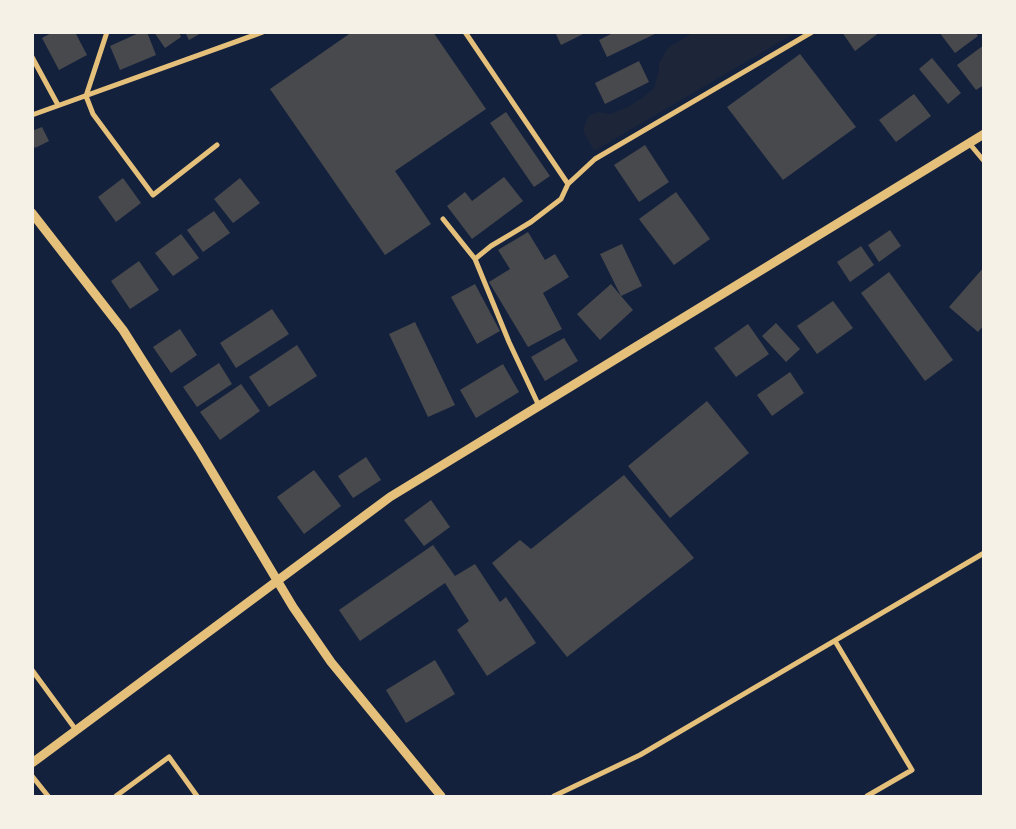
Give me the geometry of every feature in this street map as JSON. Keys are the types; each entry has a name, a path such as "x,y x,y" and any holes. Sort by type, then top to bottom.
{"street":[{"path":"107,32 86,96 93,114 153,194 217,145"},
{"path":"32,115 263,32"},
{"path":"465,32 568,184"},
{"path":"474,259 491,246 531,222 561,198 568,184 595,160 812,32"},
{"path":"32,57 58,106"},
{"path":"32,763 390,497 984,134"},
{"path":"969,143 984,161"},
{"path":"32,213 123,330 199,450 276,580 331,662 441,796"},
{"path":"443,219 474,259 539,407"},
{"path":"554,796 640,755 984,553"},
{"path":"836,641 912,770 867,796"},
{"path":"32,670 76,730"},
{"path":"116,796 169,757 197,796"},
{"path":"32,776 48,796"}],"shaded area":[{"path":"692,33 795,33 594,151 583,130 589,115 599,112 610,114 628,107 646,95 654,88 659,71 659,63 668,48"}],"building":[{"path":"53,32 75,32 87,55 59,70 42,38"},
{"path":"141,32 147,32 156,55 120,70 110,46"},
{"path":"154,32 179,32 181,37 165,48"},
{"path":"185,32 203,32 189,40"},
{"path":"352,32 433,32 486,109 395,171 431,224 385,255 270,89"},
{"path":"555,32 587,32 561,45"},
{"path":"615,32 659,32 607,57 599,40"},
{"path":"842,32 880,32 855,51"},
{"path":"939,32 975,32 978,36 955,53"},
{"path":"984,45 984,85 976,90 957,65"},
{"path":"800,54 856,127 783,180 727,107"},
{"path":"932,58 961,93 948,104 919,69"},
{"path":"639,61 649,82 605,104 595,83"},
{"path":"914,94 931,116 896,142 879,120"},
{"path":"506,112 550,176 534,187 490,123"},
{"path":"42,127 49,141 35,148 32,143 32,131"},
{"path":"645,145 669,182 639,202 614,165"},
{"path":"504,177 523,201 472,239 447,206 465,192 472,201"},
{"path":"123,178 141,203 116,222 98,197"},
{"path":"240,178 260,203 233,223 214,199"},
{"path":"676,192 710,239 674,265 639,219"},
{"path":"214,211 230,233 203,252 187,230"},
{"path":"890,230 901,246 879,262 868,245"},
{"path":"528,232 545,260 555,254 569,277 543,293 562,329 528,347 489,282 510,269 498,250"},
{"path":"181,234 199,258 173,276 155,253"},
{"path":"622,244 642,286 621,296 600,254"},
{"path":"861,246 874,265 850,282 837,262"},
{"path":"139,261 159,290 130,309 111,281"},
{"path":"984,267 984,325 978,332 949,307"},
{"path":"889,272 953,360 925,381 861,293"},
{"path":"475,284 500,331 477,344 451,297"},
{"path":"611,284 633,310 600,340 577,314"},
{"path":"833,301 853,328 817,354 797,326"},
{"path":"272,309 289,334 236,368 220,343"},
{"path":"415,322 455,405 428,417 389,334"},
{"path":"776,323 800,349 786,362 762,336"},
{"path":"748,324 769,354 736,377 714,348"},
{"path":"180,329 197,355 171,373 153,347"},
{"path":"564,338 578,361 545,381 531,357"},
{"path":"297,345 317,376 269,407 249,377"},
{"path":"219,363 232,384 197,407 183,387"},
{"path":"503,364 519,392 476,418 460,390"},
{"path":"790,372 804,393 772,416 757,395"},
{"path":"241,384 260,411 220,440 200,412"},
{"path":"707,401 749,453 670,518 628,466"},
{"path":"366,457 381,480 353,498 338,476"},
{"path":"314,470 341,506 304,534 277,497"},
{"path":"624,475 694,558 567,657 492,563 520,540 531,549"},
{"path":"431,500 450,527 424,546 404,520"},
{"path":"433,545 455,576 475,564 500,602 506,597 536,643 487,676 457,630 469,621 445,583 360,641 339,610"},
{"path":"435,660 455,694 406,723 386,690"}]}
